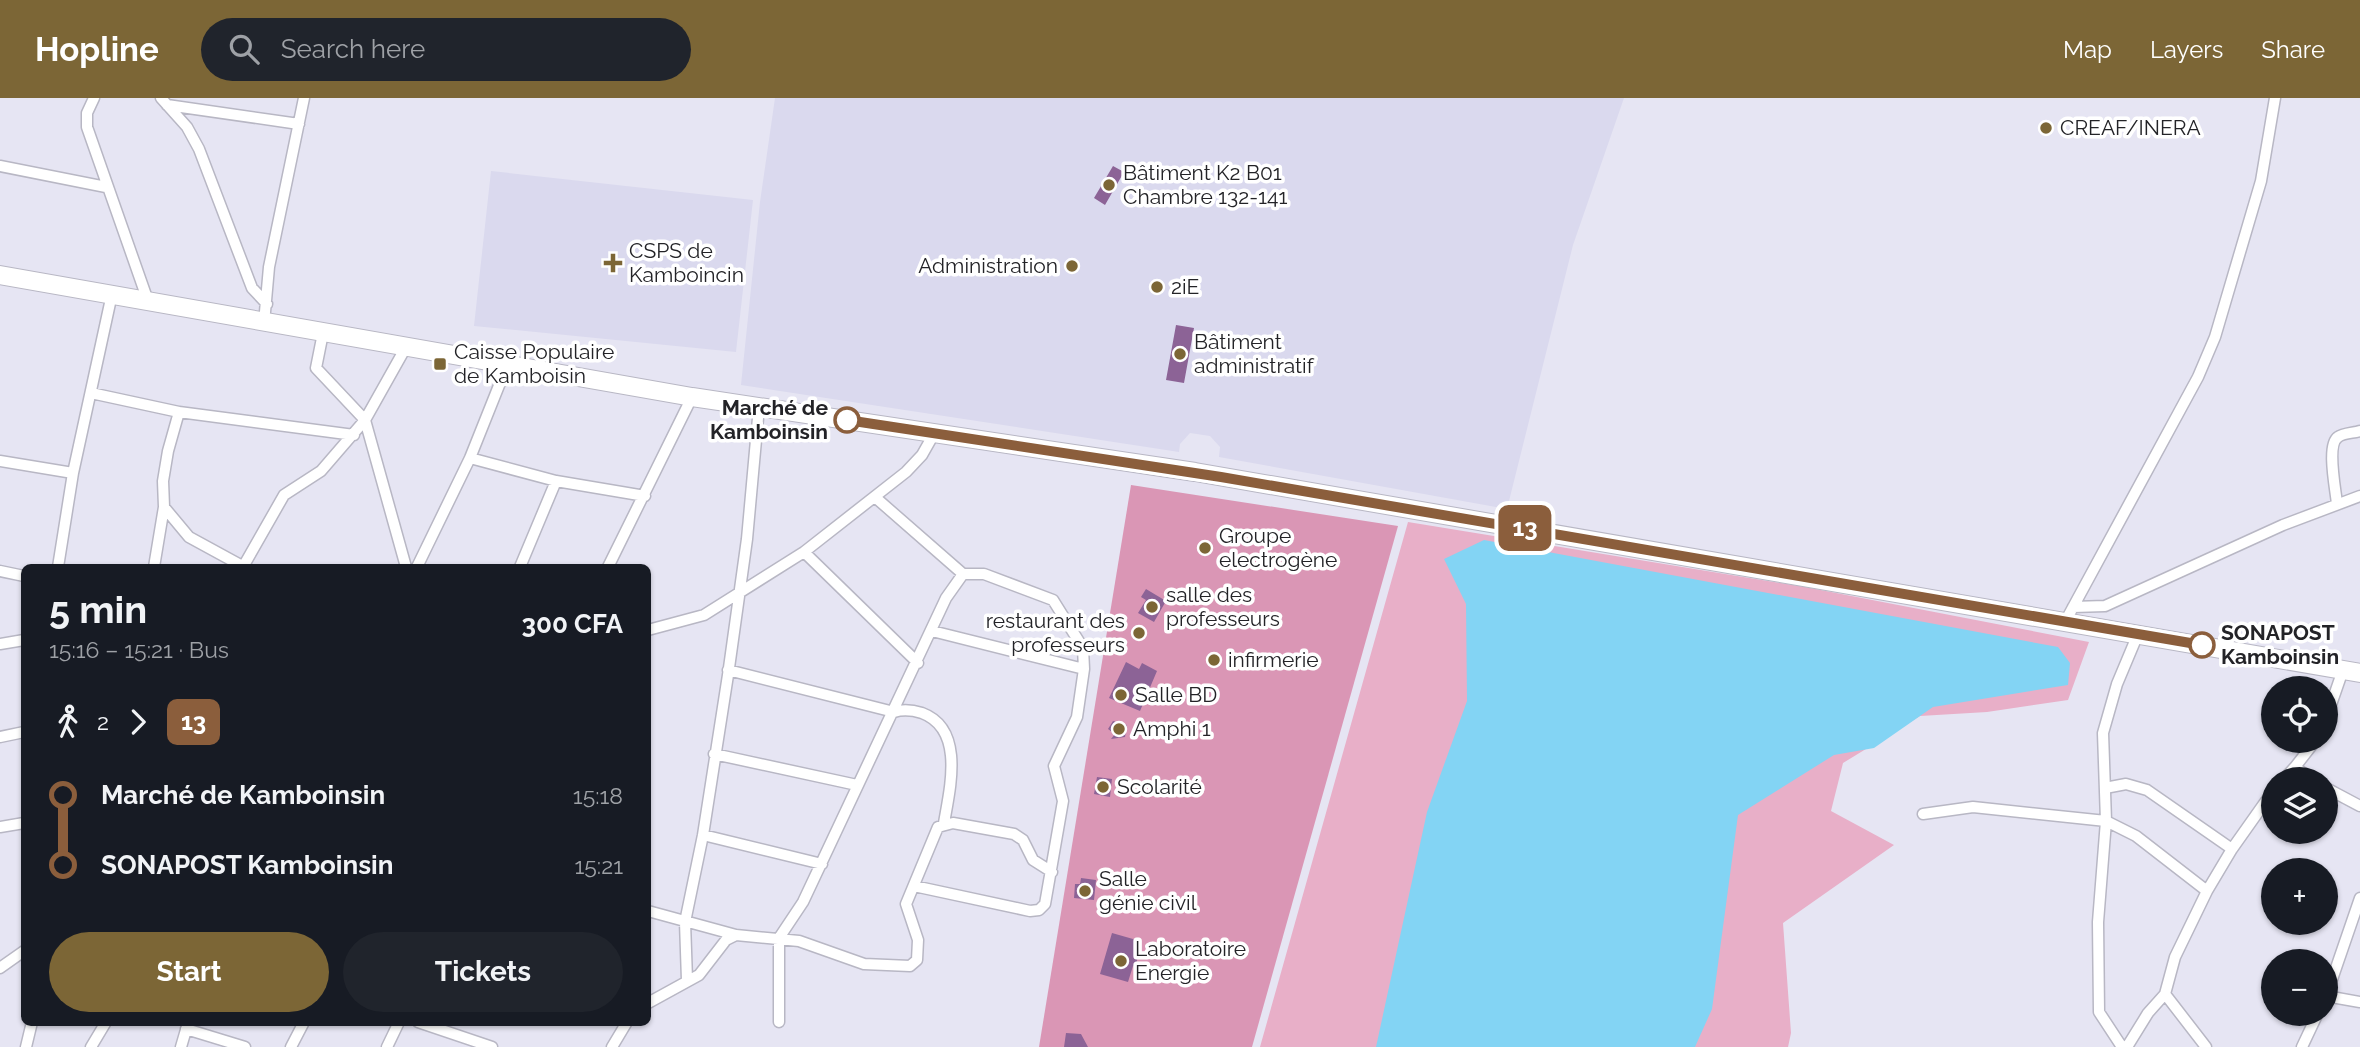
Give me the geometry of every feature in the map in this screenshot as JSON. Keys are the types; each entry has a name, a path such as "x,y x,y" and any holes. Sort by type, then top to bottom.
{"main road":[{"path":"0,275 692,397 1236,479 2069,614 2138,634 2352,672"}],"street":[{"path":"94,98 87,113 87,127 148,301"},
{"path":"264,323 269,267 304,98"},
{"path":"2069,614 2198,377 2215,337 2239,245 2261,181 2275,98"},
{"path":"164,102 299,124"},
{"path":"164,102 187,127 199,149 252,288 267,304"},
{"path":"0,166 106,187"},
{"path":"59,564 74,473 112,294"},
{"path":"323,333 316,368 365,420 405,564"},
{"path":"246,564 284,495 321,471 354,435 406,347"},
{"path":"418,564 470,458 508,363"},
{"path":"91,393 179,412 354,435"},
{"path":"610,564 692,397"},
{"path":"687,980 685,922 703,835 728,670 759,407"},
{"path":"154,564 164,507 163,481 170,440 179,412"},
{"path":"2337,504 2331,452 2333,442 2337,437 2360,431"},
{"path":"651,629 690,621 804,552 876,498 922,455 935,432"},
{"path":"470,458 556,481 645,496"},
{"path":"0,461 74,473"},
{"path":"521,564 556,481"},
{"path":"2069,614 2105,606 2283,525 2360,496"},
{"path":"876,498 963,574 984,574 1053,600 1083,648 1084,669 1077,717 1054,766 1063,802 1045,904 1030,911 914,886"},
{"path":"164,507 189,537 238,564"},
{"path":"804,552 918,663"},
{"path":"0,571 21,575"},
{"path":"779,1022 779,937 803,902 918,663 946,598 963,574"},
{"path":"932,631 1084,669"},
{"path":"2138,634 2117,684 2103,733 2106,821 2098,922 2099,1012 2121,1046 2165,993 2175,957 2207,891 2261,808"},
{"path":"0,644 21,640"},
{"path":"728,670 894,712 915,711 930,717 946,734 951,762 944,823"},
{"path":"2338,697 2352,672"},
{"path":"0,737 21,733"},
{"path":"2295,767 2306,753"},
{"path":"715,754 857,785"},
{"path":"2105,788 2126,784 2147,790 2232,849"},
{"path":"2338,794 2360,806"},
{"path":"1923,814 1973,807 2106,821 2136,836 2207,891"},
{"path":"651,912 736,935 779,937 864,964 910,966 916,960 918,940 905,908 937,827 944,823 1020,837 1033,860 1052,872"},
{"path":"0,827 21,824"},
{"path":"703,835 822,864"},
{"path":"2338,962 2360,898"},
{"path":"651,998 706,970 726,940 736,935"},
{"path":"0,968 21,953"},
{"path":"2165,993 2206,1047"},
{"path":"2338,999 2360,1002"},
{"path":"26,1047 31,1026"},
{"path":"91,1047 104,1026"},
{"path":"181,1047 187,1026"},
{"path":"190,1026 245,1047"},
{"path":"291,1047 302,1026"},
{"path":"387,1047 397,1026"},
{"path":"430,1026 492,1047"},
{"path":"612,1047 625,1026"},
{"path":"2302,1047 2312,1026"}],"shaded area":[{"name":"2iE","path":"775,98 1624,98 1573,245 1507,509 1219,457 1220,447 1210,436 1190,433 1180,444 1179,452 741,385 760,202"},
{"name":"CSPS de Kamboincin","path":"491,171 753,200 736,352 474,326"},
{"path":"1131,485 1398,526 1252,1047 1039,1047"},
{"path":"1408,522 1805,587 2089,642 2068,700 1987,712 1920,716 1843,763 1831,811 1894,845 1783,923 1791,1033 1788,1047 1260,1047"}],"water":[{"path":"1484,540 2058,647 2070,663 2068,685 1933,707 1874,748 1834,755 1738,815 1712,1009 1695,1047 1376,1047 1427,812 1467,701 1466,604 1444,559"}],"building":[{"name":"Bâtiment K2 B01 Chambre 132-141","path":"1113,166 1124,172 1105,205 1094,198"},
{"name":"Bâtiment administratif","path":"1176,325 1194,328 1184,383 1166,380"},
{"name":"salle des professeurs","path":"1146,589 1166,601 1154,622 1138,613 1146,600 1141,597"},
{"path":"1126,662 1139,669 1142,663 1157,671 1140,711 1109,698"},
{"name":"Amphi 1","path":"1113,721 1127,725 1125,737 1111,739 1115,734 1108,729"},
{"name":"Scolarité","path":"1097,777 1112,779 1110,797 1094,794"},
{"name":"Salle génie civil","path":"1081,878 1096,880 1094,900 1074,898 1075,884 1080,884"},
{"name":"Laboratoire Energie","path":"1112,933 1140,941 1136,967 1133,966 1128,982 1100,974"},
{"path":"1066,1033 1081,1034 1088,1047 1064,1047"}],"bus line":[{"name":"13","path":"847,420 1221,477 2202,645"}],"place":[{"name":"CREAF/INERA","path":"2046,128"},
{"name":"Bâtiment K2 B01 Chambre 132-141","path":"1109,185"},
{"name":"CSPS de Kamboincin","path":"613,263"},
{"name":"Administration","path":"1072,266"},
{"name":"2iE","path":"1157,287"},
{"name":"Bâtiment administratif","path":"1180,354"},
{"name":"Caisse Populaire de Kamboisin","path":"440,364"},
{"name":"Marché de Kamboinsin","path":"847,420"},
{"name":"Groupe electrogène","path":"1205,548"},
{"name":"salle des professeurs","path":"1152,607"},
{"name":"restaurant des professeurs","path":"1139,633"},
{"name":"SONAPOST Kamboinsin","path":"2202,645"},
{"name":"infirmerie","path":"1214,660"},
{"name":"Salle BD","path":"1121,695"},
{"name":"Amphi 1","path":"1119,729"},
{"name":"Scolarité","path":"1103,787"},
{"name":"Salle génie civil","path":"1085,891"},
{"name":"Laboratoire Energie","path":"1121,961"}]}
